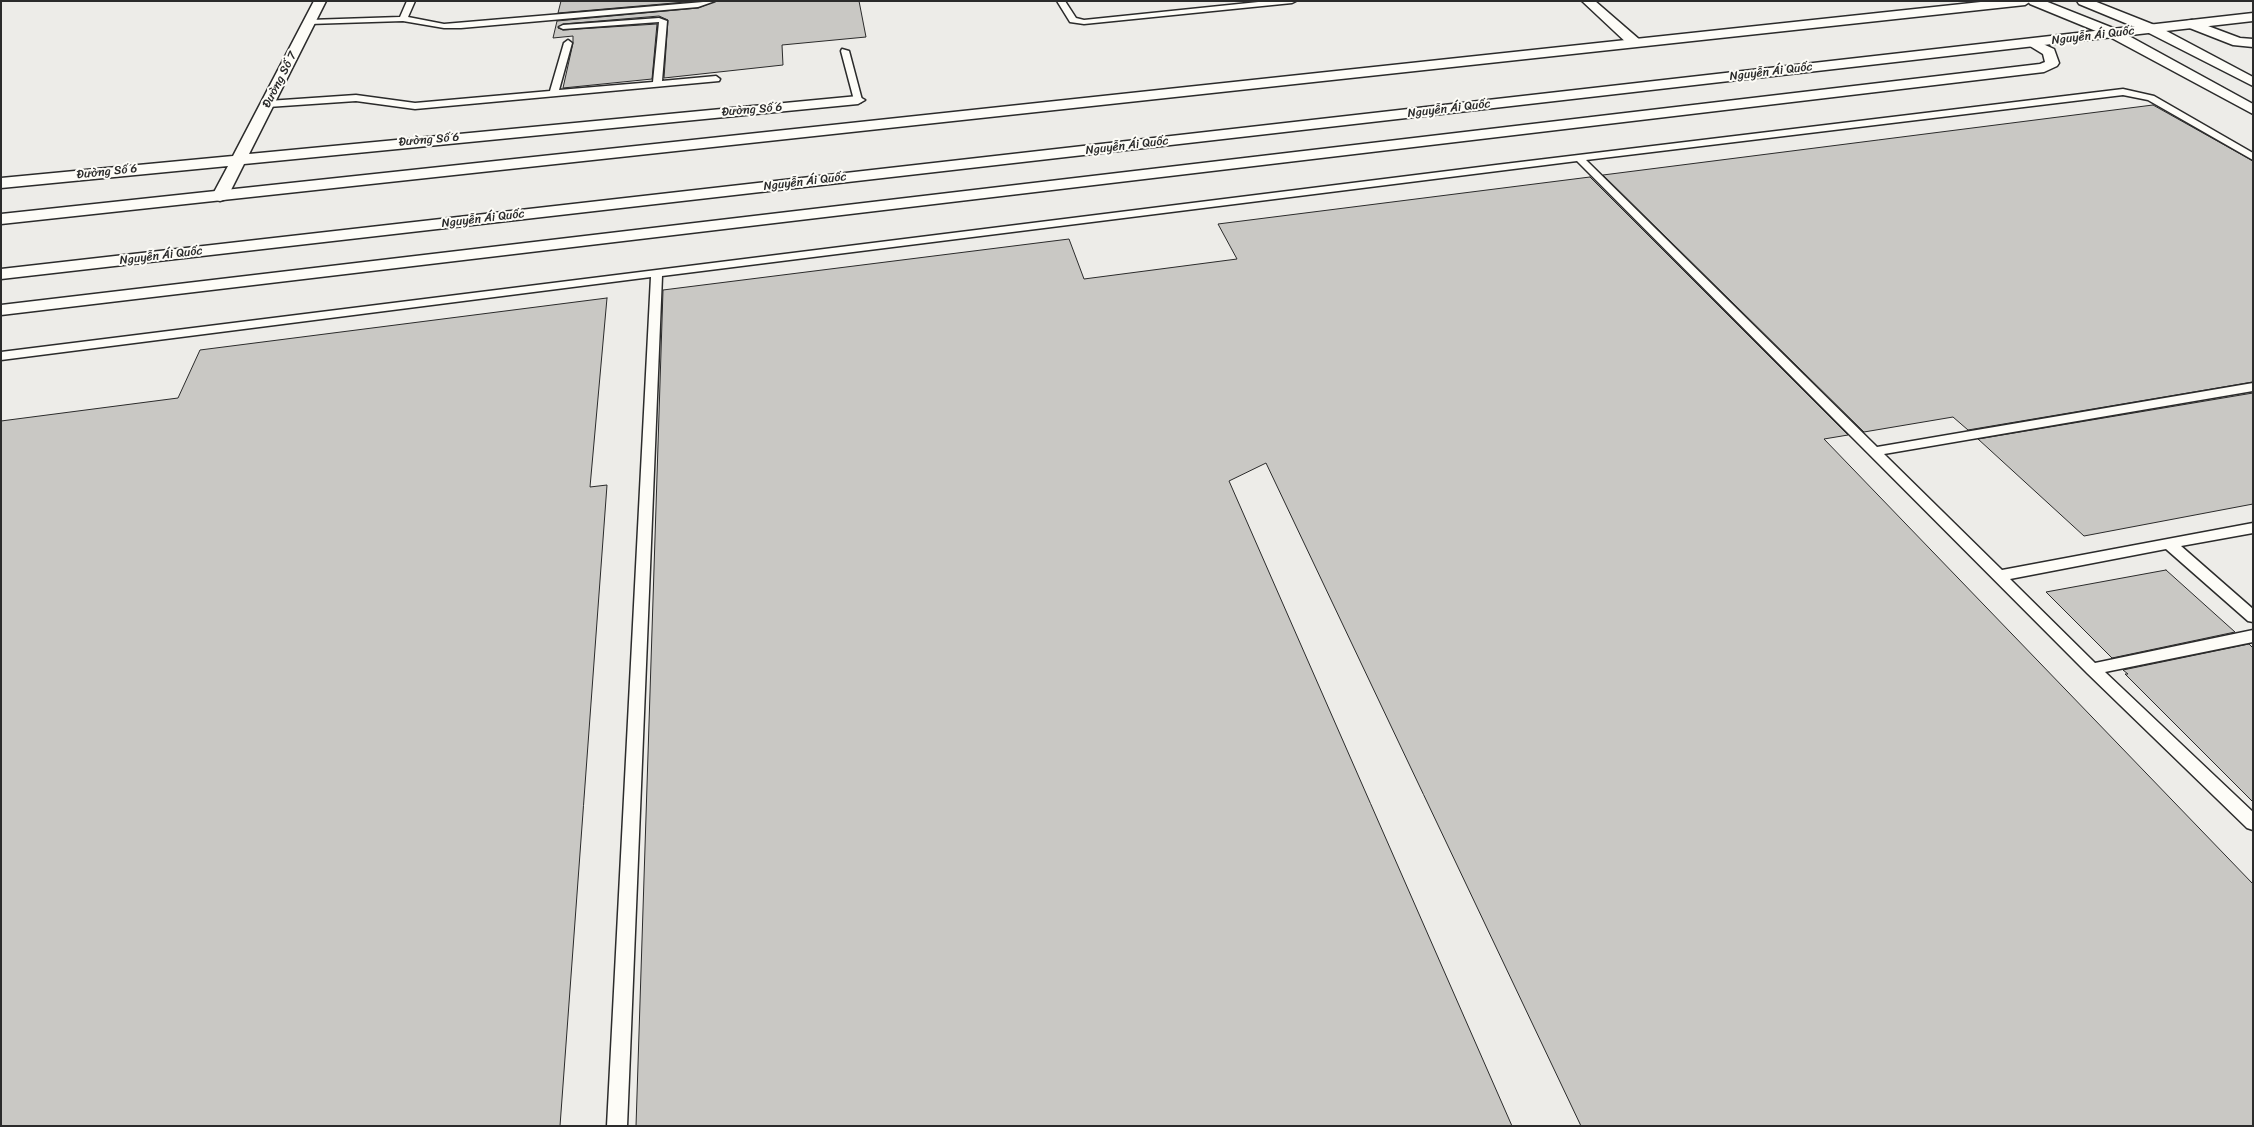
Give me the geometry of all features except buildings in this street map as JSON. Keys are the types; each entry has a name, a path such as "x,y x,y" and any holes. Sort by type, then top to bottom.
{"main road":[{"name":"Đường Số 7","path":"220,196 320,1"},
{"path":"1588,1 1635,43"},
{"path":"1,219 2025,1"},
{"path":"2034,1 2113,33 2253,110"},
{"path":"2083,1 2152,29 2253,82"},
{"name":"Nguyễn Ái Quốc","path":"1,274 2253,17"},
{"path":"2192,24 2238,42 2253,43"},
{"path":"1,310 2044,68 2052,63 2049,52 2032,43"},
{"name":"Đường Số 6","path":"1,183 240,158 858,100"}],"lane":[{"path":"403,18 411,1"},
{"path":"309,22 403,18 444,26 461,26 698,5 711,1"},
{"path":"1060,1 1074,20 1084,22 1292,1"},
{"path":"563,27 659,20 662,22 657,85"},
{"path":"554,94 568,43"},
{"path":"845,51 858,100"},
{"path":"268,104 356,98 382,100 416,106 716,80"},
{"path":"1,356 2123,92 2151,98 2253,157"},
{"path":"1580,159 2092,669 2253,823"},
{"path":"617,1126 657,274"},
{"path":"1874,452 2253,387"},
{"path":"1998,576 2253,528"},
{"path":"2169,544 2253,617"},
{"path":"2092,669 2253,636"}],"shaded area":[{"path":"1,1 2253,1 2253,1126 1,1126"}]}
